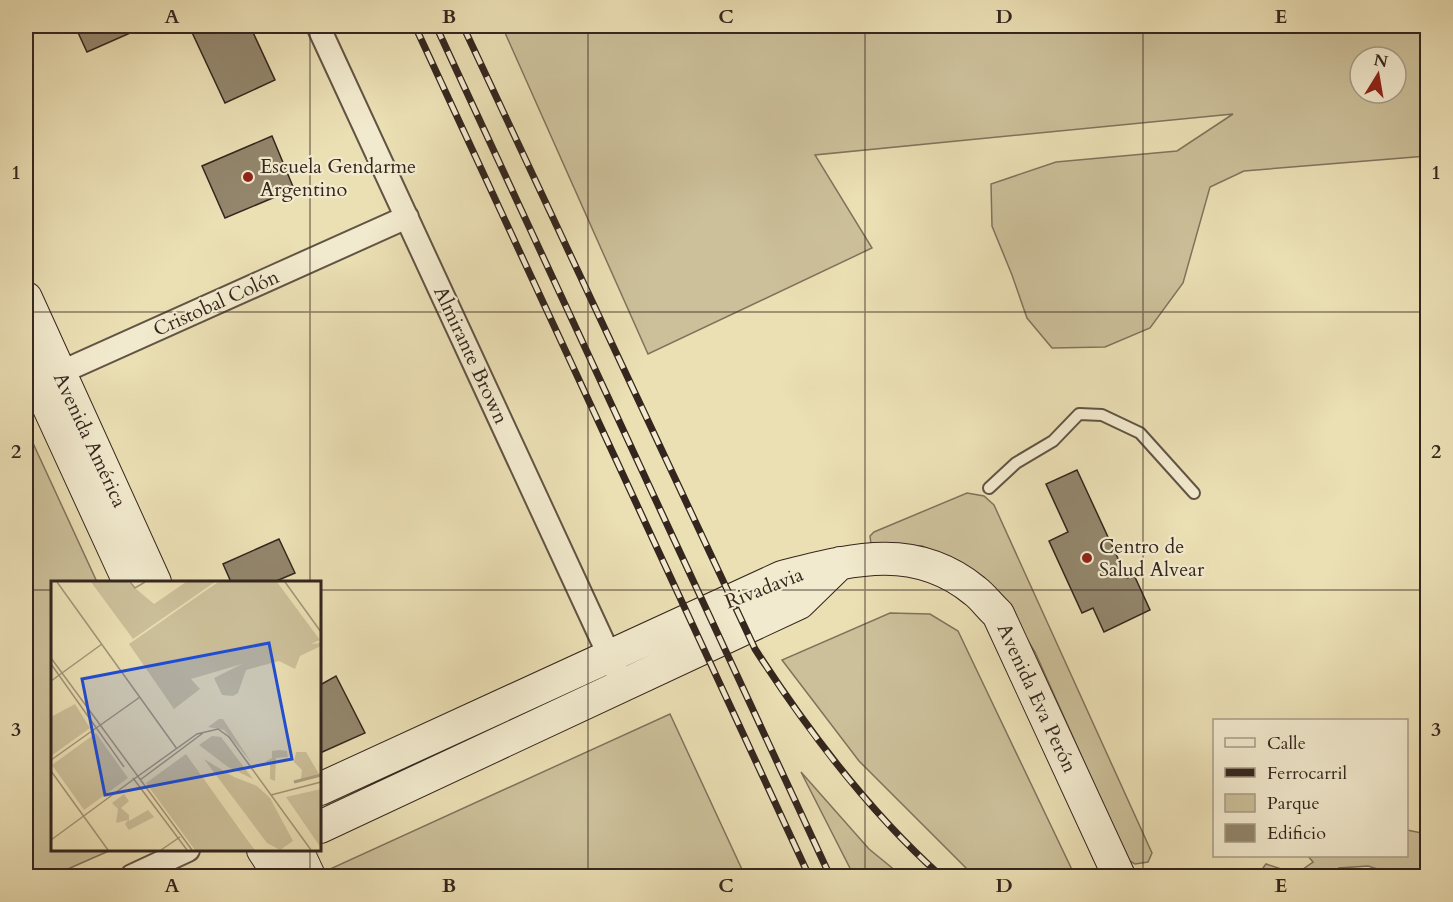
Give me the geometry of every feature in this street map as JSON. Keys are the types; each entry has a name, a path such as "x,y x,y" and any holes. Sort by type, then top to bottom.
{"main road":[{"name":"Avenida América","path":"26,298 37,376 129,581"},
{"name":"Avenida América","path":"37,376 154,581"},
{"name":"Avenida Eva Perón","path":"840,563 874,558 917,560 946,572 975,591 998,614 1119,876"},
{"name":"Rivadavia","path":"321,789 782,577 840,563"},
{"name":"Rivadavia","path":"321,827 799,603 840,563"},
{"path":"264,851 280,876"},
{"path":"298,851 309,876"}],"street":[{"name":"Almirante Brown","path":"318,26 622,685"},
{"name":"Cristobal Colón","path":"37,376 406,218"},
{"path":"132,876 185,851"}],"lane":[{"path":"989,488 1016,463 1053,441 1079,414 1102,415 1140,433 1194,493"}],"green space":[{"path":"502,26 1427,26 1427,156 1244,171 1210,187 1183,283 1150,328 1105,347 1052,348 1027,318 992,226 991,184 1056,162 1177,151 1233,114 815,155 872,248 648,354"},
{"path":"26,428 97,581 51,581 51,851 109,851 52,876 26,876"},
{"path":"967,493 984,496 994,505 1152,853 1148,862 1135,864 1128,860 1035,652 1011,613 955,560 922,546 871,544 870,536 874,532"},
{"path":"890,613 930,614 958,631 1075,876 974,876 859,761 782,660"},
{"path":"670,714 745,876 334,876 330,869"},
{"path":"801,772 869,849 902,876 854,876"},
{"path":"1408,830 1427,834 1427,876 1399,876 1368,866 1339,868 1341,876 1257,876 1266,864 1296,874 1313,862 1309,857 1408,857"}],"building":[{"path":"75,26 146,26 87,52"},
{"path":"189,26 250,26 275,80 225,103"},
{"name":"Escuela Gendarme Argentino","path":"272,136 294,189 225,218 202,166"},
{"name":"Centro de Salud Alvear","path":"1077,470 1127,578 1134,575 1150,610 1104,632 1093,608 1082,613 1049,541 1068,532 1046,484"},
{"path":"279,539 295,573 276,581 231,581 223,564"},
{"path":"336,676 365,733 321,753 321,684"}],"railway":[{"path":"415,26 809,876"},
{"path":"436,26 830,876"},
{"path":"463,26 755,649 796,710 840,769 889,825 941,876"}],"place":[{"name":"Escuela Gendarme Argentino","path":"248,177"},
{"name":"Centro de Salud Alvear","path":"1087,558"}]}
